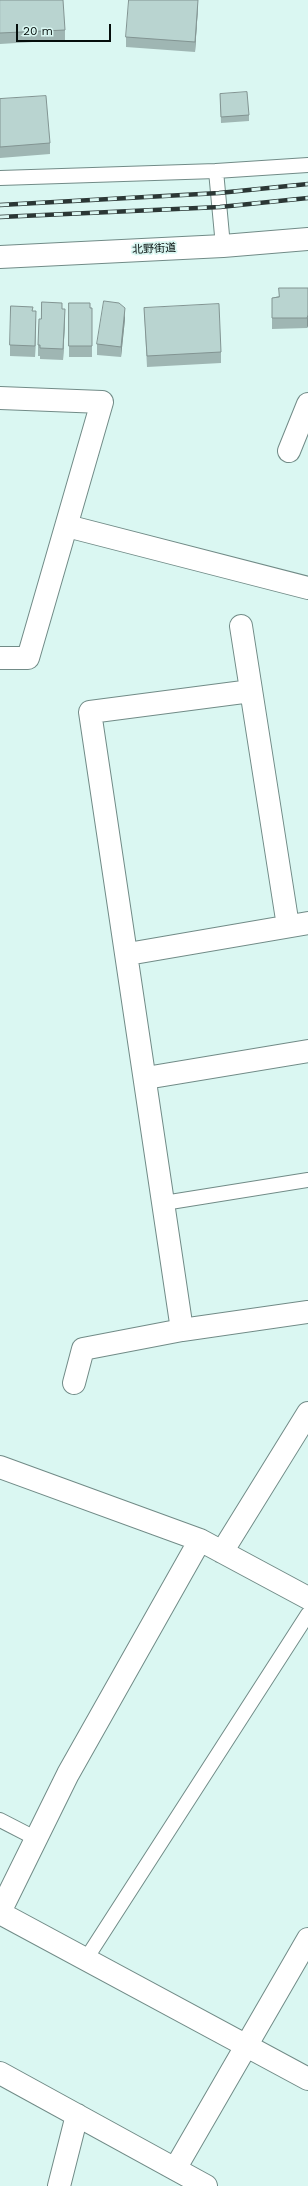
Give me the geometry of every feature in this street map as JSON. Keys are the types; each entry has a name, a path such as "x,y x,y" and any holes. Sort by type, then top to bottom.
{"street":[{"name":"北野街道","path":"0,257 223,246 308,239"},
{"path":"0,398 102,402 28,658 0,658"},
{"path":"289,451 308,404"},
{"path":"67,526 308,588"},
{"path":"128,954 298,924 251,691 242,626"},
{"path":"182,1330 128,954 90,712 251,691"},
{"path":"146,1078 308,1051"},
{"path":"74,1383 83,1348 182,1330 308,1312"},
{"path":"222,1552 308,1413"},
{"path":"0,1467 200,1540 308,1598"},
{"path":"200,1540 68,1774 35,1838 0,1913 308,2079"},
{"path":"175,2169 308,1939"},
{"path":"0,2073 206,2186"},
{"path":"59,2186 77,2115"}],"lane":[{"path":"0,178 216,171 308,165"},
{"path":"216,171 223,246"},
{"path":"164,1203 308,1180"},
{"path":"86,1959 308,1614"},
{"path":"0,1820 35,1838"}],"building":[{"path":"0,0 63,0 65,30 0,33"},
{"path":"129,0 198,0 195,42 126,37"},
{"path":"247,92 249,115 221,117 220,94"},
{"path":"46,96 50,143 0,147 0,99"},
{"path":"279,288 308,288 307,318 272,318 272,298 279,297"},
{"path":"104,301 119,303 125,308 121,347 97,344"},
{"path":"42,302 62,303 62,309 65,309 63,349 40,348 40,345 38,345 39,319 41,319"},
{"path":"69,303 90,303 90,308 92,308 92,346 69,346"},
{"path":"219,304 221,352 147,356 144,308"},
{"path":"11,306 33,307 32,311 36,311 35,346 10,345"}],"railway":[{"path":"0,205 219,193 308,184"},
{"path":"0,217 220,207 308,198"}]}
